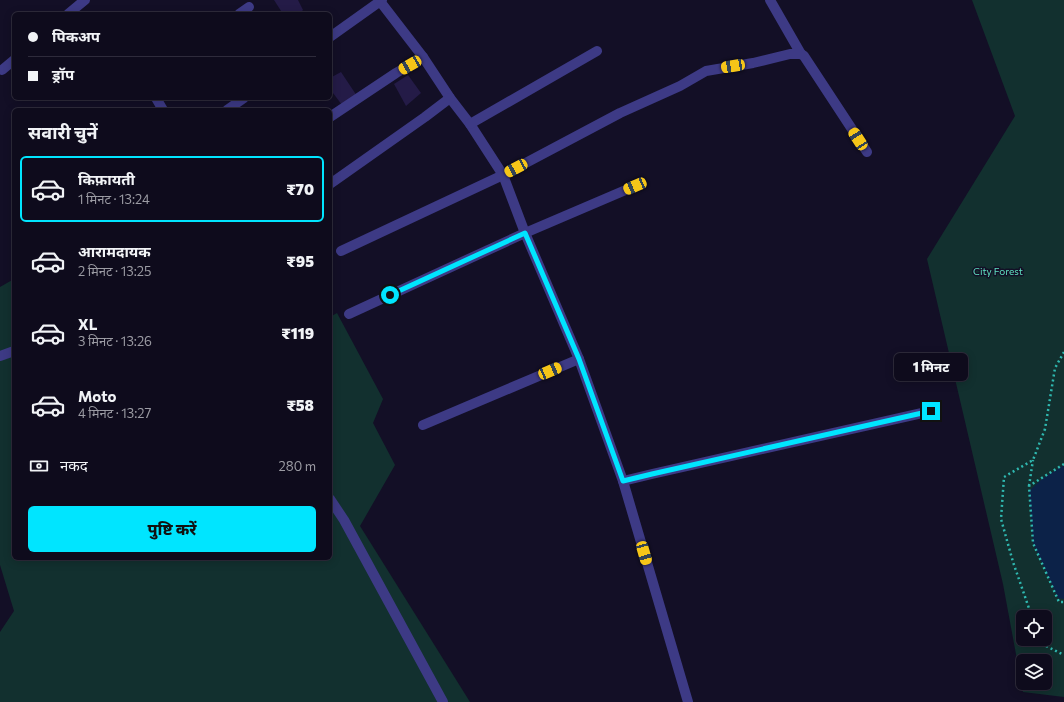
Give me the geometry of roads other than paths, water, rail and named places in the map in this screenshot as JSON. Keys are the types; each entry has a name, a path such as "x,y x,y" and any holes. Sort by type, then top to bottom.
{"street":[{"path":"70,12 85,0"},
{"path":"332,36 380,0 423,57 450,98 470,124 503,175 525,233 579,359 623,481 688,702"},
{"path":"770,0 801,54 807,60 867,152"},
{"path":"242,12 250,7"},
{"path":"470,124 597,51"},
{"path":"341,251 503,175 620,113 680,86 706,71 753,63 790,54 801,54"},
{"path":"332,116 423,57"},
{"path":"2,70 12,62"},
{"path":"332,183 450,98"},
{"path":"230,108 241,100"},
{"path":"349,314 525,233 635,186"},
{"path":"0,356 12,352"},
{"path":"424,425 579,359"},
{"path":"623,481 931,411"},
{"path":"332,502 344,520 443,702"}],"water":[{"path":"1064,465 1064,599 1058,598 1033,543 1029,491 1043,478"}],"park label":[{"name":"City Forest","path":"998,271"}]}
